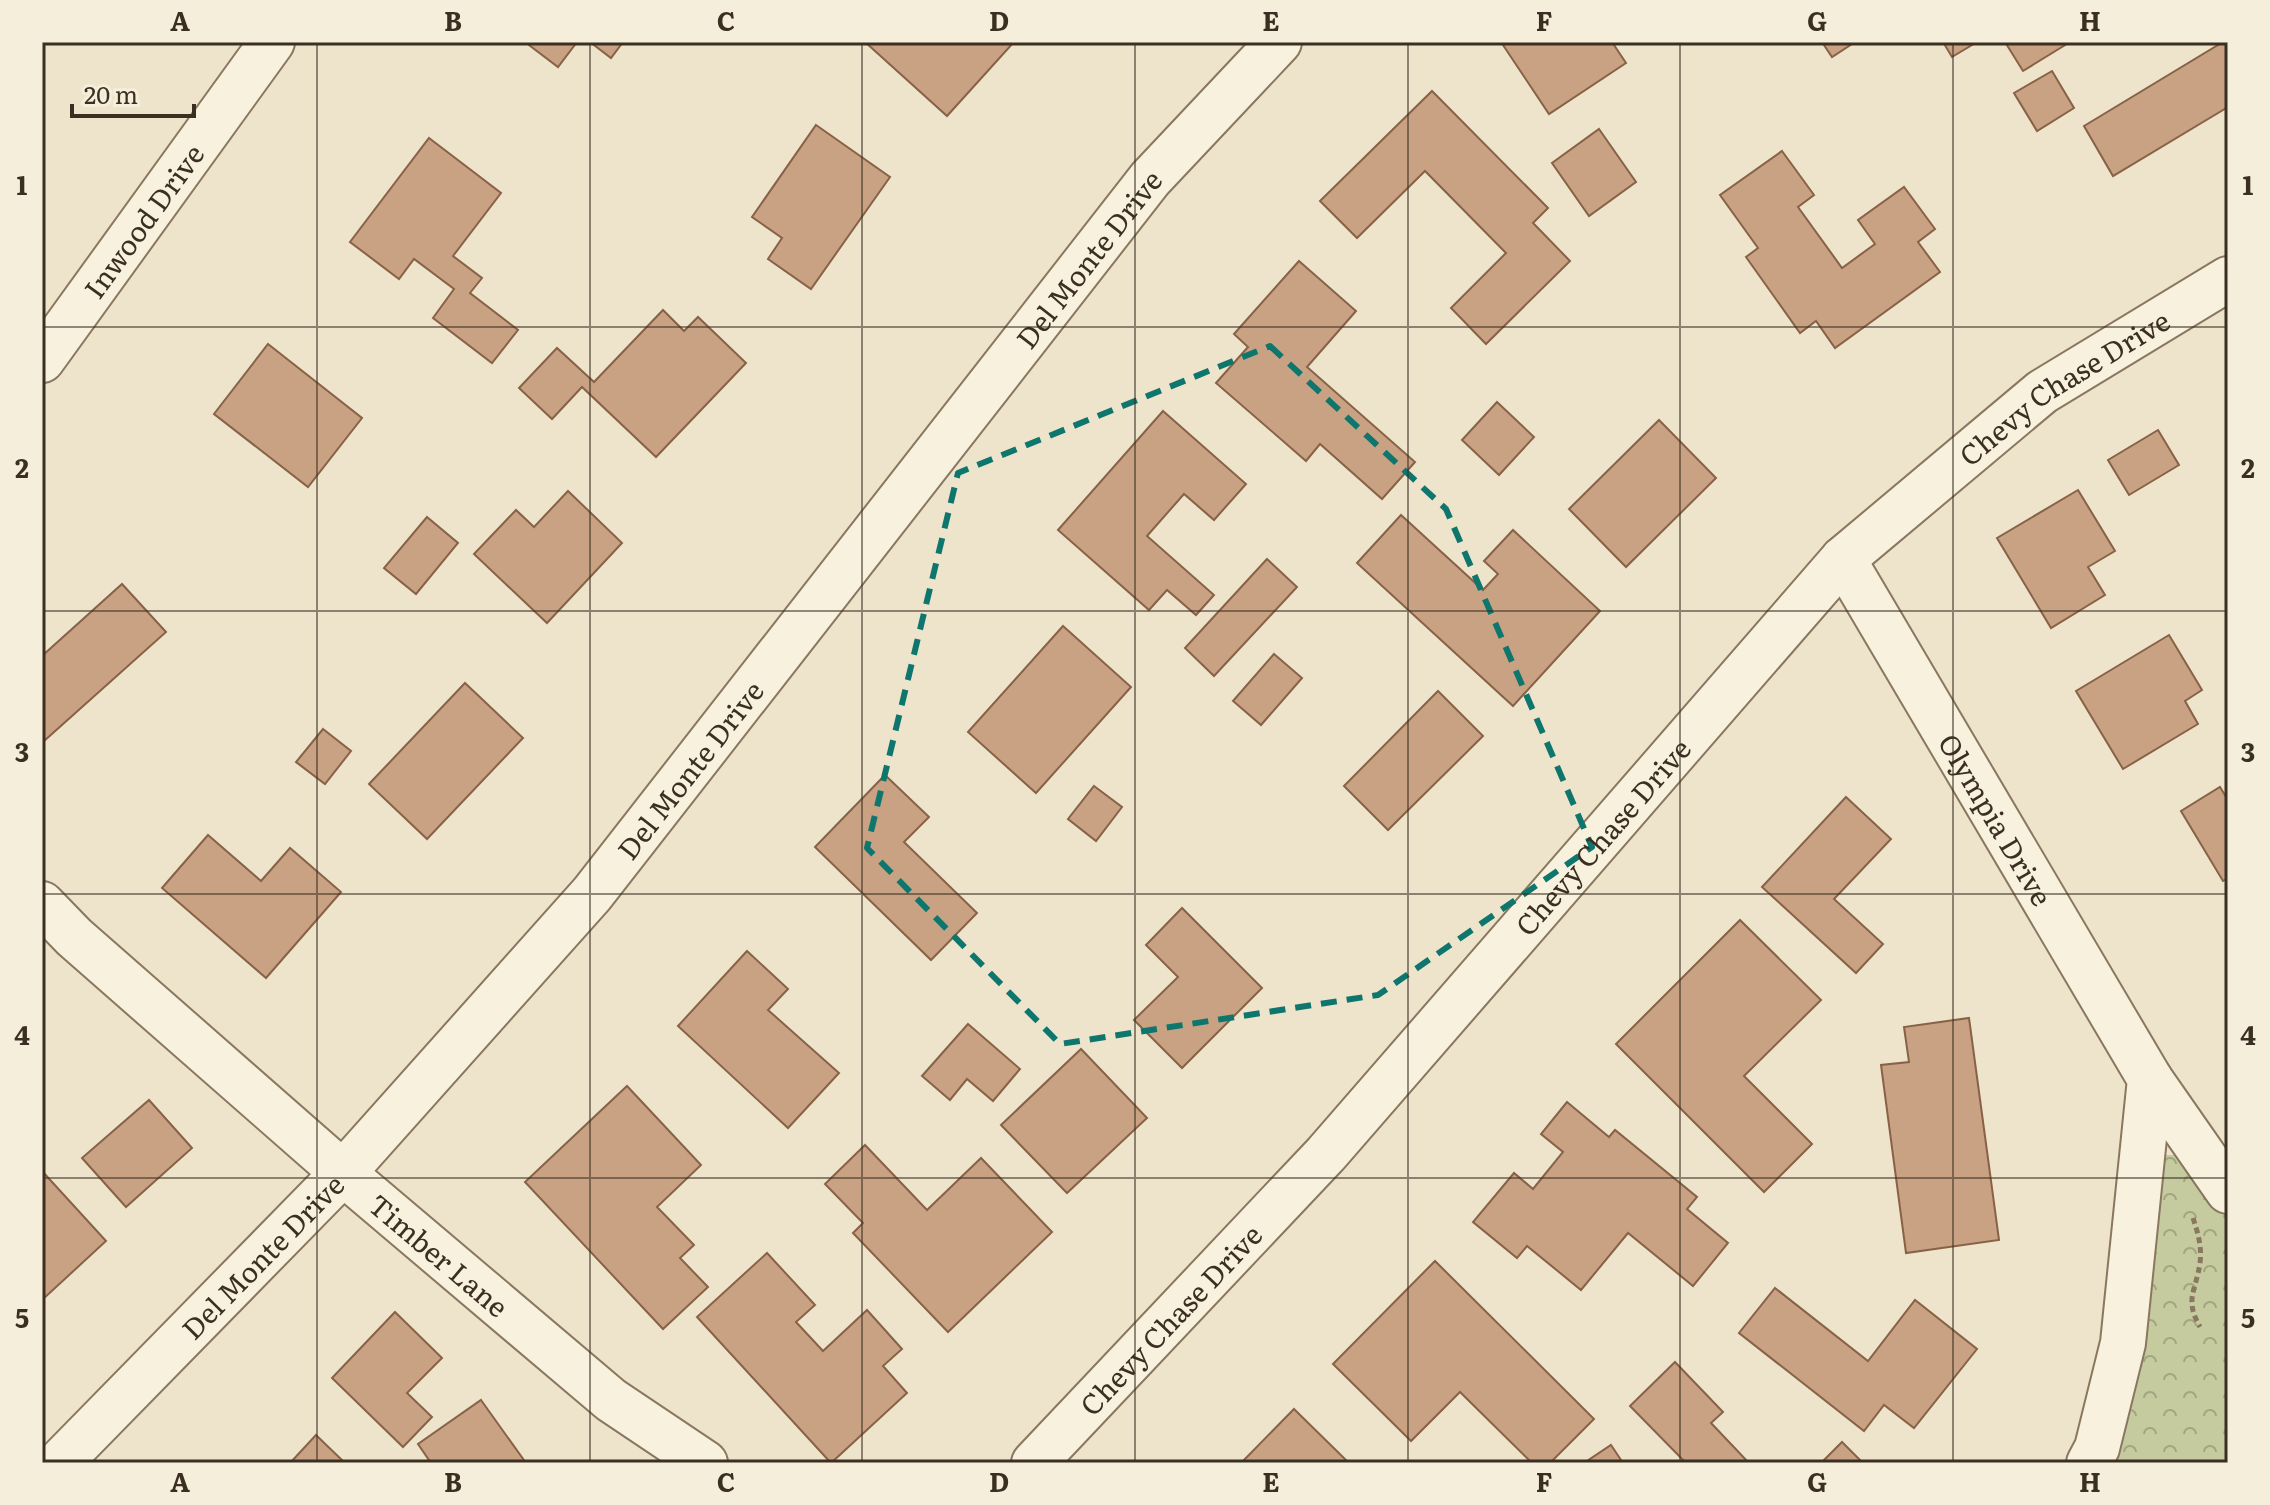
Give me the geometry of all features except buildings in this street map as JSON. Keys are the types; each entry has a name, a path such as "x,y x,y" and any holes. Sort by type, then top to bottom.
{"street":[{"name":"Inwood Drive","path":"42,360 272,42"},
{"name":"Del Monte Drive","path":"59,1463 343,1173 592,894 1150,179 1279,42"},
{"name":"Chevy Chase Drive","path":"1034,1463 1326,1154 1843,559 2042,392 2228,279"},
{"name":"Olympia Drive","path":"1843,559 2150,1079 2216,1202"},
{"name":"Timber Lane","path":"42,904 74,937 343,1173 611,1400 705,1463"},
{"path":"2089,1463 2097,1448 2123,1343 2150,1079"}],"path":[{"path":"2135,1226 2165,1226 2193,1218 2216,1202"},
{"path":"2193,1218 2200,1240 2200,1262 2190,1302 2200,1327"}],"highlighted area":[{"path":"1270,346 1446,509 1592,847 1378,995 1060,1044 867,848 958,473"}],"green space":[{"path":"2163,1155 2181,1155 2228,1212 2228,1463 2112,1463 2125,1428 2143,1355 2152,1279 2159,1166"}]}
